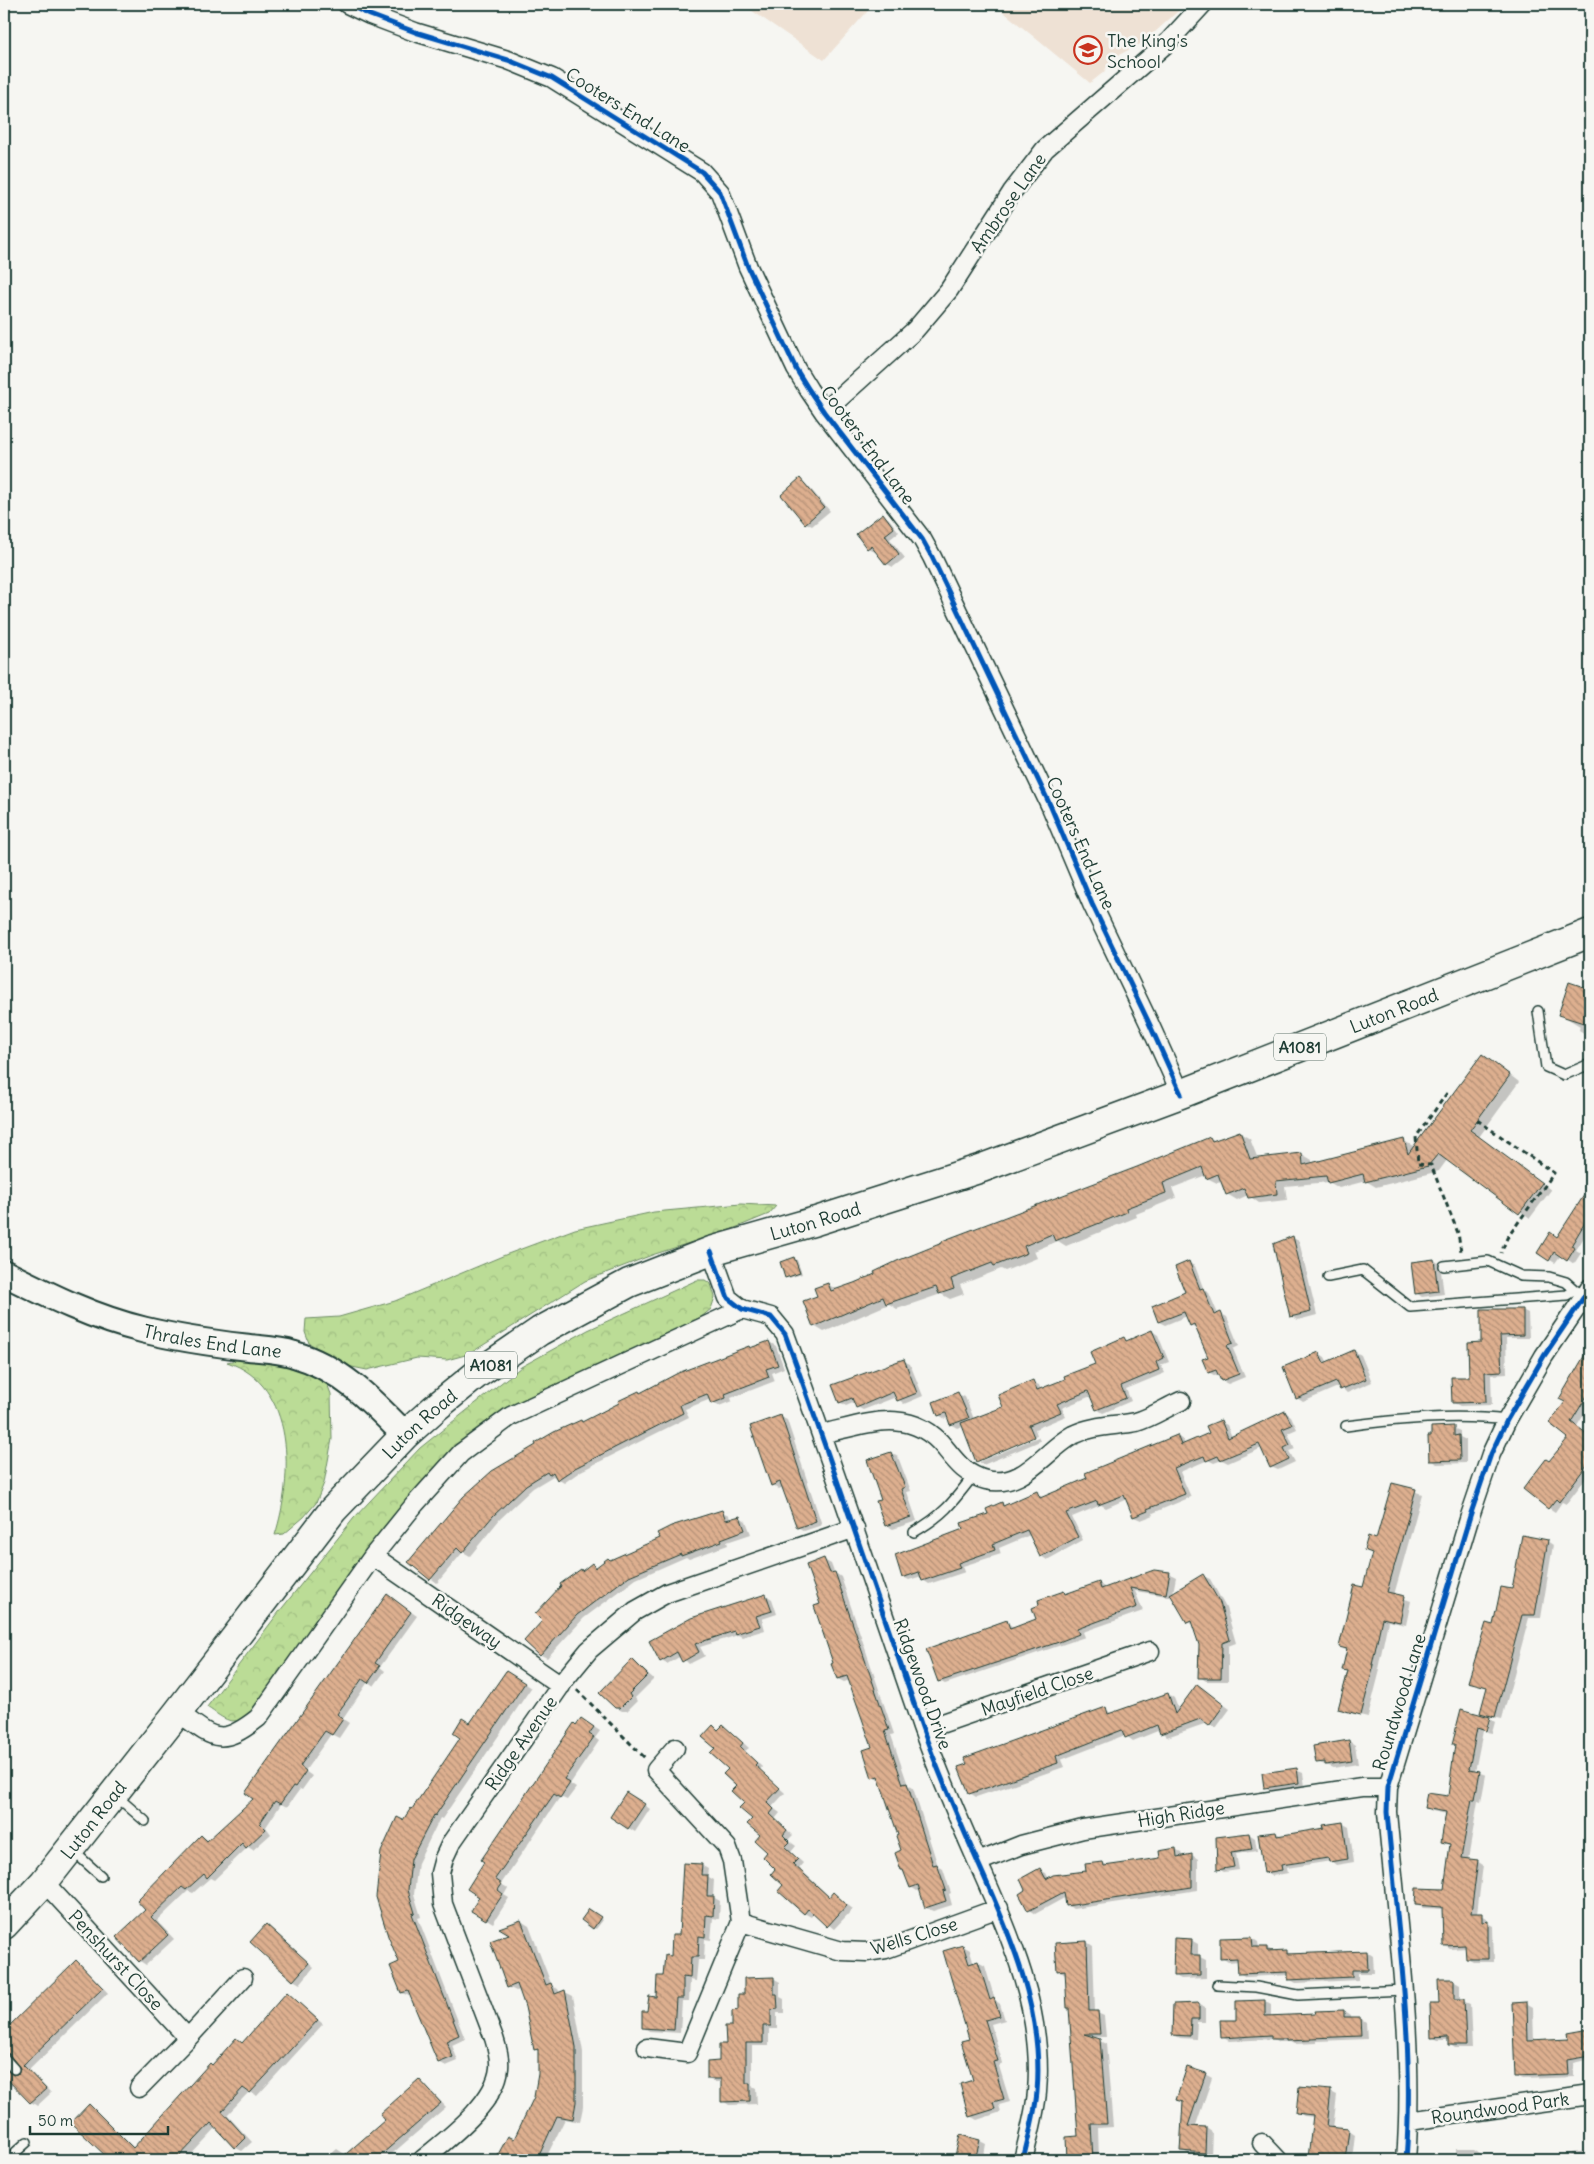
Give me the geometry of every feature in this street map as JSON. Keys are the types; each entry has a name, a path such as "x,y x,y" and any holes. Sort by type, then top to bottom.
{"main road":[{"name":"Luton Road","path":"4,1925 44,1882 178,1712 333,1510 405,1436 477,1374 540,1331 628,1283 711,1252 982,1168 1181,1094 1590,933"}],"street":[{"name":"Cooters End Lane","path":"347,4 377,18 493,55 552,78 702,172 720,192 748,267 796,369 824,412 922,539 1051,807 1092,904 1181,1094"},
{"name":"Ambrose Lane","path":"824,412 915,330 949,290 1012,192 1045,149 1168,42 1203,4"},
{"path":"178,1712 214,1736 226,1737 239,1733 258,1718 373,1556 415,1504 461,1453 511,1416 742,1308 728,1298 711,1252"},
{"name":"Thrales End Lane","path":"4,1274 101,1318 185,1339 293,1353 346,1379 405,1436"},
{"name":"Roundwood Lane","path":"1406,2160 1409,2121 1408,2067 1387,1812 1388,1787 1470,1516 1491,1454 1544,1356 1586,1290"},
{"name":"Ridgewood Drive","path":"742,1308 771,1316 782,1329 822,1434 923,1730 999,1908 1023,1974 1036,2040 1037,2091 1033,2119 1023,2160"},
{"path":"822,1434 886,1420 915,1424 928,1431 940,1441 962,1469 973,1476 1001,1481 1015,1479 1031,1470 1059,1444 1074,1435 1101,1426 1138,1421 1181,1401"},
{"name":"Ridge Avenue","path":"422,2160 474,2112 494,2085 499,2070 499,2055 443,1904 440,1873 451,1843 564,1682 589,1650 608,1632 635,1611 667,1593 855,1528"},
{"name":"Ridgeway","path":"373,1556 564,1682"},
{"name":"Mayfield Close","path":"923,1730 1150,1651"},
{"path":"647,2048 687,2053 741,1922 732,1861 727,1847 656,1770 675,1748"},
{"name":"High Ridge","path":"978,1862 1021,1845 1082,1829 1362,1787 1388,1787"},
{"name":"Penshurst Close","path":"44,1882 188,2038"},
{"name":"Wells Close","path":"741,1922 842,1951 866,1952 886,1949 999,1908"},
{"path":"140,2088 243,1978"},
{"name":"Roundwood Park","path":"1409,2121 1590,2095"},
{"path":"1262,2143 1278,2160"}],"lane":[{"path":"1538,1011 1546,1067 1564,1076 1590,1064"},
{"path":"1444,1266 1488,1261 1521,1276 1549,1278 1586,1290"},
{"path":"1328,1277 1364,1270 1410,1307 1567,1295 1586,1290"},
{"path":"1346,1426 1390,1420 1484,1417 1508,1420"},
{"path":"914,1532 930,1523 946,1510 973,1476"},
{"path":"114,1793 145,1821"},
{"path":"70,1848 101,1876"},
{"path":"1218,1985 1256,1987 1298,1995 1403,1990"},
{"path":"4,2058 14,2069"},
{"path":"7,2160 27,2142"}],"path":[{"path":"1447,1093 1416,1137 1418,1164 1431,1166 1458,1233 1464,1264"},
{"path":"1477,1120 1554,1172 1507,1238 1497,1265"},
{"path":"564,1682 656,1770"}],"shaded area":[{"path":"742,4 874,4 824,60"},
{"name":"The King's School","path":"994,4 1186,4 1144,42 1111,59 1104,72 1090,83"}],"green space":[{"path":"741,1204 776,1206 769,1214 730,1230 652,1255 585,1281 469,1354 447,1360 417,1358 367,1370 347,1366 309,1343 305,1332 306,1319 339,1317 395,1301 505,1255 575,1229 654,1212"},
{"path":"697,1280 705,1280 711,1284 715,1297 711,1309 683,1332 567,1380 504,1414 450,1458 253,1714 234,1721 224,1718 207,1707 354,1518 420,1448 521,1367 588,1330"},
{"path":"251,1357 300,1364 326,1381 331,1394 332,1439 324,1483 316,1503 304,1517 284,1534 275,1535 285,1487 286,1461 284,1436 278,1412 267,1391 250,1374 227,1362"}],"building":[{"path":"800,478 824,507 805,524 781,495"},
{"path":"883,513 894,528 885,535 899,554 886,565 871,546 867,549 856,534"},
{"path":"1569,982 1590,989 1590,1025 1558,1015"},
{"path":"1482,1054 1510,1075 1470,1130 1542,1183 1519,1214 1438,1154 1428,1166 1365,1182 1363,1174 1328,1183 1326,1176 1276,1181 1277,1194 1248,1198 1244,1188 1226,1195 1218,1174 1206,1179 1202,1167 1163,1183 1166,1193 1126,1208 1127,1212 1055,1241 1052,1234 1024,1246 1027,1253 994,1266 992,1263 951,1279 954,1289 939,1294 936,1287 886,1304 883,1297 813,1327 803,1301 817,1296 814,1288 828,1283 831,1291 854,1283 875,1274 874,1272 897,1261 942,1243 942,1241 1137,1167 1210,1137 1212,1141 1240,1131 1250,1159 1302,1153 1303,1165 1404,1139 1408,1154"},
{"path":"1590,1186 1590,1214 1571,1246 1575,1248 1567,1261 1554,1252 1549,1261 1537,1253 1550,1232 1557,1237"},
{"path":"1293,1236 1311,1312 1290,1317 1273,1244"},
{"path":"794,1257 800,1273 785,1278 780,1262"},
{"path":"1434,1259 1438,1291 1415,1294 1411,1262"},
{"path":"1189,1261 1200,1289 1203,1288 1214,1315 1221,1312 1233,1343 1227,1345 1239,1374 1221,1381 1216,1370 1208,1373 1202,1359 1208,1357 1194,1324 1190,1326 1184,1312 1158,1322 1152,1306 1185,1292 1175,1267"},
{"path":"1481,1309 1523,1309 1523,1335 1500,1336 1502,1371 1485,1372 1486,1402 1452,1403 1451,1377 1469,1377 1468,1343 1481,1342"},
{"path":"1152,1330 1164,1358 1156,1362 1159,1370 1121,1386 1126,1398 1096,1410 1088,1391 1057,1404 1061,1412 1029,1425 1034,1437 976,1462 961,1423 1003,1407 998,1395 1033,1380 1037,1390 1065,1379 1064,1376 1095,1364 1090,1352 1124,1337 1126,1341"},
{"path":"769,1341 778,1365 766,1369 769,1377 725,1394 726,1398 711,1404 707,1394 680,1405 683,1413 575,1468 557,1480 553,1472 549,1475 547,1472 526,1485 493,1516 462,1553 457,1548 430,1580 408,1562 463,1497 492,1471 536,1445 535,1443 554,1432 581,1420 582,1422 619,1403 618,1401 639,1391 640,1393 678,1373 749,1346 750,1348"},
{"path":"1590,1346 1590,1391 1571,1422 1590,1436 1590,1461 1559,1502 1556,1499 1548,1509 1523,1489 1546,1459 1549,1461 1568,1438 1549,1423 1565,1402 1559,1399"},
{"path":"1354,1350 1366,1379 1340,1390 1336,1382 1296,1399 1283,1367 1319,1352 1324,1363"},
{"path":"904,1359 917,1393 897,1401 893,1392 856,1408 852,1398 839,1403 832,1385"},
{"path":"958,1392 969,1418 950,1425 946,1413 938,1416 933,1402"},
{"path":"1285,1411 1292,1425 1282,1429 1290,1445 1284,1448 1289,1459 1270,1468 1259,1444 1220,1460 1218,1456 1206,1461 1204,1456 1174,1468 1185,1494 1147,1509 1148,1511 1133,1517 1124,1495 1098,1505 1097,1501 1066,1513 1078,1537 1040,1557 1027,1530 993,1544 995,1550 958,1563 960,1568 922,1581 919,1572 902,1578 895,1555 963,1529 961,1523 988,1514 986,1509 1002,1502 1003,1506 1037,1491 1040,1498 1087,1478 1085,1473 1177,1435 1181,1445 1209,1433 1206,1426 1221,1420 1228,1438"},
{"path":"781,1415 816,1521 797,1528 780,1482 771,1486 750,1426"},
{"path":"1454,1426 1454,1436 1459,1435 1460,1460 1429,1461 1428,1436 1431,1436 1431,1427"},
{"path":"891,1452 905,1487 901,1489 911,1517 885,1526 876,1501 881,1500 867,1460"},
{"path":"1392,1483 1416,1489 1387,1592 1405,1596 1400,1622 1382,1618 1372,1665 1374,1665 1361,1715 1338,1709 1348,1671 1342,1670 1347,1649 1339,1647 1354,1585 1363,1587 1372,1553 1364,1550 1368,1536 1376,1539"},
{"path":"722,1510 726,1520 740,1516 745,1530 721,1539 722,1541 681,1556 681,1554 629,1576 577,1615 540,1656 524,1641 542,1621 535,1614 561,1586 560,1584 581,1569 582,1571 592,1563 595,1568 608,1558 610,1560 660,1538 657,1533 671,1526"},
{"path":"1522,1535 1548,1540 1535,1615 1522,1615 1495,1717 1480,1713 1487,1687 1468,1682 1486,1623 1493,1625 1501,1587 1512,1589"},
{"path":"824,1558 830,1573 835,1572 889,1730 885,1731 903,1784 907,1783 933,1865 937,1864 946,1890 943,1891 946,1901 925,1908 918,1885 910,1888 903,1870 901,1870 895,1853 901,1850 896,1836 898,1835 878,1776 872,1778 863,1750 872,1747 847,1676 837,1679 814,1606 820,1604 806,1565"},
{"path":"1154,1570 1170,1572 1166,1594 1130,1588 1137,1607 1077,1629 1079,1634 1059,1642 938,1682 926,1649 1007,1620 1010,1629 1036,1619 1032,1608 1039,1605 1038,1600 1064,1591 1065,1594 1099,1582 1101,1589"},
{"path":"1203,1574 1220,1603 1230,1640 1222,1643 1221,1678 1198,1678 1199,1645 1191,1621 1187,1623 1170,1594"},
{"path":"387,1594 411,1612 375,1663 380,1666 368,1683 362,1679 337,1714 343,1719 332,1735 325,1731 300,1766 306,1771 295,1787 293,1786 280,1804 275,1801 260,1823 266,1829 246,1848 242,1843 207,1878 204,1874 186,1890 182,1887 151,1917 168,1935 139,1962 116,1937 145,1910 137,1901 201,1835 207,1841 253,1799 245,1793"},
{"path":"766,1594 772,1611 756,1616 760,1626 735,1634 734,1631 695,1644 699,1652 682,1662 677,1652 660,1662 649,1641 691,1618"},
{"path":"632,1659 648,1675 629,1694 631,1697 620,1708 615,1708 599,1693"},
{"path":"506,1671 525,1683 434,1815 411,1859 408,1890 415,1913 412,1914 459,2035 446,2041 453,2057 438,2063 408,1991 401,1993 390,1966 399,1962 388,1936 376,1897 381,1852 397,1817 403,1820 412,1809 460,1738 453,1733 462,1718 470,1723"},
{"path":"1197,1684 1224,1705 1209,1726 1200,1719 1160,1734 1157,1725 1125,1738 1122,1730 1056,1756 1058,1763 969,1794 958,1767 967,1764 964,1758 1106,1707 1108,1714 1168,1693 1175,1714"},
{"path":"1461,1709 1490,1717 1486,1731 1477,1728 1469,1769 1480,1771 1475,1799 1472,1799 1461,1858 1478,1860 1471,1913 1482,1913 1482,1922 1488,1921 1488,1959 1466,1959 1465,1945 1443,1946 1442,1907 1415,1905 1416,1888 1444,1889 1450,1844 1441,1842 1446,1812 1424,1808 1427,1793 1448,1796 1455,1744 1452,1744"},
{"path":"581,1718 594,1727 589,1734 594,1737 564,1779 570,1783 560,1798 554,1794 495,1879 502,1884 498,1890 503,1894 486,1920 471,1911 479,1897 467,1889 484,1862 481,1860 574,1723 576,1725"},
{"path":"713,1725 718,1730 723,1725 743,1743 740,1747 757,1763 755,1765 780,1788 767,1802 774,1809 770,1814 787,1830 783,1835 790,1842 785,1847 798,1859 793,1864 829,1897 833,1892 847,1905 827,1927 808,1909 804,1914 778,1891 783,1885 771,1874 775,1869 763,1857 767,1852 755,1841 760,1835 747,1824 752,1819 739,1808 744,1803 731,1791 736,1786 723,1774 728,1769 710,1753 715,1748 702,1737"},
{"path":"1349,1740 1352,1761 1325,1765 1325,1762 1316,1763 1313,1746"},
{"path":"1297,1768 1299,1783 1264,1788 1262,1773"},
{"path":"626,1792 645,1804 628,1829 610,1817"},
{"path":"1343,1822 1348,1859 1329,1862 1328,1858 1281,1865 1282,1870 1264,1873 1258,1834 1276,1832 1277,1836 1324,1828 1323,1825"},
{"path":"1249,1833 1252,1849 1231,1852 1234,1867 1217,1870 1216,1837"},
{"path":"1176,1848 1177,1857 1192,1854 1192,1887 1066,1906 1064,1892 1028,1911 1019,1894 1025,1890 1020,1879 1040,1868 1046,1879 1053,1875 1086,1871 1085,1864 1103,1862 1104,1866 1160,1858 1159,1851"},
{"path":"683,1863 702,1864 701,1875 708,1875 707,1896 714,1896 713,1916 706,1915 705,1937 699,1936 698,1957 691,1957 690,1978 683,1977 683,1998 676,1998 674,2030 642,2028 642,2011 647,2011 649,1996 656,1997 657,1976 663,1976 665,1955 671,1956 672,1935 679,1935"},
{"path":"589,1909 601,1917 593,1929 581,1920"},
{"path":"521,1920 546,1985 551,1983 555,1994 565,1990 576,2047 576,2102 573,2119 557,2116 537,2160 495,2160 508,2136 514,2139 534,2097 538,2074 538,2049 534,2050 525,2007 517,1984 507,1988 490,1941 509,1934 499,1928"},
{"path":"266,1924 309,1963 293,1981 250,1942"},
{"path":"1252,1937 1253,1947 1267,1947 1267,1951 1287,1950 1287,1954 1367,1951 1368,1970 1352,1970 1352,1977 1288,1980 1288,1972 1238,1974 1237,1958 1220,1959 1220,1938"},
{"path":"1174,1938 1192,1939 1191,1955 1200,1955 1200,1975 1173,1976"},
{"path":"1087,1941 1089,2011 1098,2011 1100,2034 1084,2034 1100,2039 1107,2124 1091,2124 1093,2160 1067,2160 1066,2137 1078,2136 1065,1970 1057,1971 1055,1943"},
{"path":"963,1945 969,1964 978,1961 990,2000 994,1998 1000,2016 985,2020 998,2061 993,2062 1004,2099 993,2102 995,2109 969,2117 960,2084 973,2080 961,2041 969,2039 943,1951"},
{"path":"76,1960 103,1988 23,2065 46,2089 30,2103 4,2076 4,2067 13,2075 19,2073 20,2068 9,2054 4,2052 4,2031"},
{"path":"774,1977 774,1994 777,1994 778,2009 771,2010 771,2026 763,2026 763,2043 746,2043 746,2083 750,2083 750,2101 721,2102 721,2079 707,2079 707,2062 719,2061 719,2044 726,2044 725,2026 732,2026 732,2011 738,2010 738,1994 744,1994 744,1978"},
{"path":"1438,1979 1454,1979 1454,1999 1464,1999 1466,2045 1448,2045 1448,2037 1431,2038 1430,2004 1439,2004"},
{"path":"287,1992 318,2020 250,2093 243,2088 222,2111 246,2138 235,2149 211,2123 176,2160 110,2160 71,2123 89,2104 133,2148 210,2063 212,2065 236,2038 242,2043"},
{"path":"1265,2000 1265,2016 1315,2014 1314,2011 1344,2010 1344,2017 1360,2017 1361,2036 1286,2041 1286,2039 1271,2039 1271,2035 1221,2038 1220,2020 1236,2020 1236,2001"},
{"path":"1527,2002 1528,2041 1569,2039 1568,2033 1590,2029 1590,2056 1567,2060 1568,2074 1515,2076 1512,2003"},
{"path":"1199,2003 1199,2019 1191,2019 1190,2036 1172,2035 1173,2004"},
{"path":"1187,2067 1206,2073 1188,2126 1206,2127 1205,2153 1180,2151 1183,2102 1176,2100"},
{"path":"419,2079 441,2103 375,2160 339,2160 385,2120 380,2114"},
{"path":"1299,2087 1331,2090 1327,2127 1349,2129 1345,2160 1308,2158 1313,2115 1296,2113"},
{"path":"960,2135 980,2140 975,2160 954,2160"}],"cycle path":[{"path":"347,4 415,32 508,60 552,78 702,172 720,192 748,267 796,369 824,412 922,539 932,557 1051,807 1092,904 1181,1094"},
{"path":"711,1251 728,1298 742,1309 771,1317 785,1334 838,1481 922,1727 949,1797 1003,1919 1023,1975 1030,2004 1038,2062 1036,2101 1023,2160"},
{"path":"1406,2160 1408,2116 1407,2029 1387,1812 1388,1787 1470,1516 1491,1454 1507,1420 1544,1356 1590,1288"}],"place":[{"name":"The King's School","path":"1088,50"}]}
